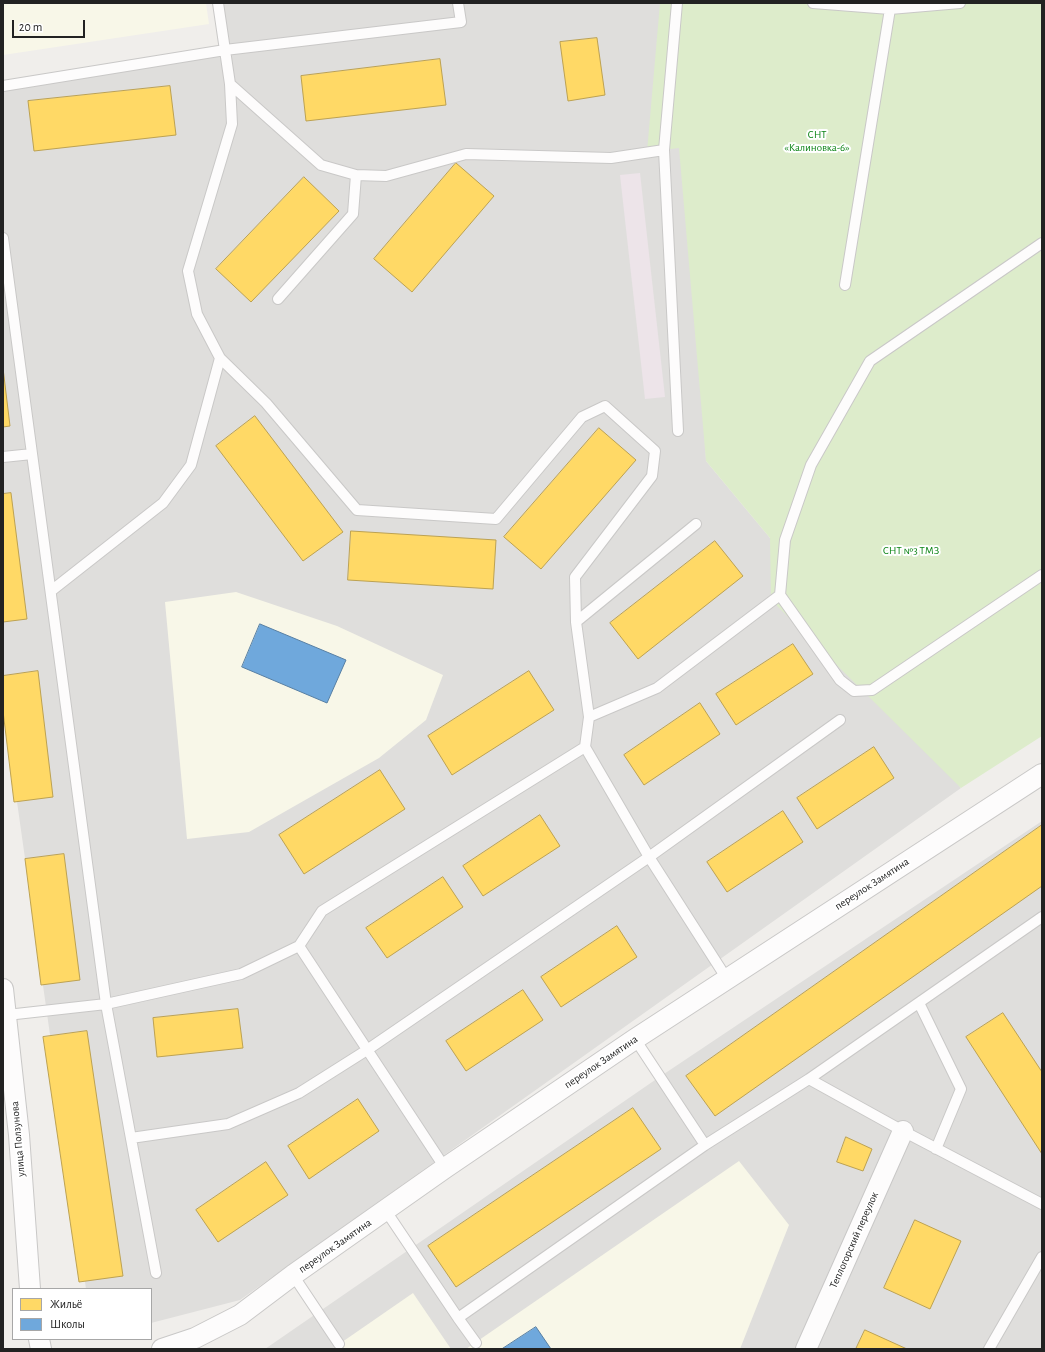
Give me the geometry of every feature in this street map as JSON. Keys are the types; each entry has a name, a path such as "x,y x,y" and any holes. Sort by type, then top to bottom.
{"street":[{"name":"переулок Замятина","path":"162,1349 197,1344 240,1315 445,1168 635,1039 1042,774"},
{"name":"улица Ползунова","path":"3,989 7,1015 11,1136 30,1288"},
{"name":"Теплогорский переулок","path":"806,1349 903,1131"}],"lane":[{"path":"218,3 230,84 232,124 188,271 197,314 220,358 266,403 357,510 496,519 582,417 605,406 655,451 652,476 575,577 576,622 589,717 585,747 649,857 727,979"},
{"path":"3,86 225,50 460,22 458,3"},
{"path":"677,3 664,150 678,431"},
{"path":"813,3 890,8 960,3"},
{"path":"845,285 890,8"},
{"path":"230,84 322,165 356,175 386,176 466,154 611,158 664,150"},
{"path":"278,299 353,214 356,175"},
{"path":"3,238 106,1004 156,1273"},
{"path":"1042,242 870,361 811,464 785,540 780,595 840,680 854,691 872,690 1042,575"},
{"path":"51,591 163,503 192,465 220,358"},
{"path":"3,458 32,454"},
{"path":"576,622 696,524"},
{"path":"589,717 657,688 780,595"},
{"path":"131,1138 228,1124 298,1093 367,1050 649,857 840,720"},
{"path":"7,1015 106,1004 240,974 299,946 322,911 585,747"},
{"path":"458,1318 705,1145 809,1079 1042,917"},
{"path":"299,946 445,1168"},
{"path":"919,1003 961,1089 936,1149"},
{"path":"635,1039 705,1145"},
{"path":"809,1079 936,1149 1042,1204"},
{"path":"386,1211 476,1343"},
{"path":"989,1349 1042,1257"},
{"path":"293,1276 339,1344"}],"shaded area":[{"path":"3,3 206,3 209,24 3,55"},
{"path":"219,3 693,3 706,461 770,538 961,788 240,1300 152,1323 152,1288 86,1288 3,703 3,81 226,50"},
{"path":"640,173 665,397 645,399 620,175"},
{"path":"236,592 337,626 443,675 426,720 379,758 249,832 187,839 165,602"},
{"path":"1042,821 1042,1349 265,1349 655,1080"},
{"path":"739,1161 789,1225 740,1349 466,1349"},
{"path":"413,1293 451,1349 332,1349"}],"green space":[{"path":"660,3 1042,3 1042,736 961,788 771,600 770,538 706,461 679,148 647,152"}],"building: Жильё":[{"path":"597,38 605,95 568,101 560,42"},
{"path":"440,59 446,105 306,121 301,76"},
{"path":"170,86 176,135 34,151 28,101"},
{"path":"456,163 494,196 412,292 374,259"},
{"path":"304,177 339,211 251,302 216,269"},
{"path":"3,368 10,426 3,427"},
{"path":"255,416 343,532 303,561 216,446"},
{"path":"599,428 636,460 541,569 504,537"},
{"path":"11,493 27,619 3,622 3,494"},
{"path":"351,531 496,540 493,589 348,580"},
{"path":"715,541 743,576 638,659 610,623"},
{"path":"793,644 813,674 736,725 716,694"},
{"path":"38,671 53,797 14,802 3,711 3,676"},
{"path":"529,671 554,710 452,775 428,736"},
{"path":"700,703 720,734 644,785 624,755"},
{"path":"874,747 894,778 817,829 797,798"},
{"path":"380,770 405,809 304,874 279,835"},
{"path":"783,811 803,842 727,892 707,862"},
{"path":"540,815 560,846 483,896 463,866"},
{"path":"1042,825 1042,886 715,1116 686,1076"},
{"path":"64,854 80,980 41,985 25,859"},
{"path":"443,877 463,907 387,958 366,928"},
{"path":"617,926 637,957 561,1007 541,977"},
{"path":"523,990 543,1020 466,1071 446,1041"},
{"path":"238,1009 243,1048 157,1057 153,1018"},
{"path":"1003,1013 1042,1072 1042,1154 966,1037"},
{"path":"87,1031 123,1276 79,1282 43,1037"},
{"path":"358,1099 379,1131 309,1179 288,1146"},
{"path":"633,1108 661,1149 456,1287 428,1246"},
{"path":"846,1137 872,1149 863,1171 837,1162"},
{"path":"266,1162 288,1195 218,1242 196,1210"},
{"path":"915,1220 961,1241 930,1309 884,1288"},
{"path":"865,1330 907,1349 856,1349"}],"building: Школы":[{"path":"260,624 346,660 327,703 242,667"},
{"path":"536,1327 551,1349 502,1349"}],"park label":[{"name":"СНТ «Калиновка-6»","path":"817,141"},
{"name":"СНТ №3 ТМЗ","path":"911,551"}]}
